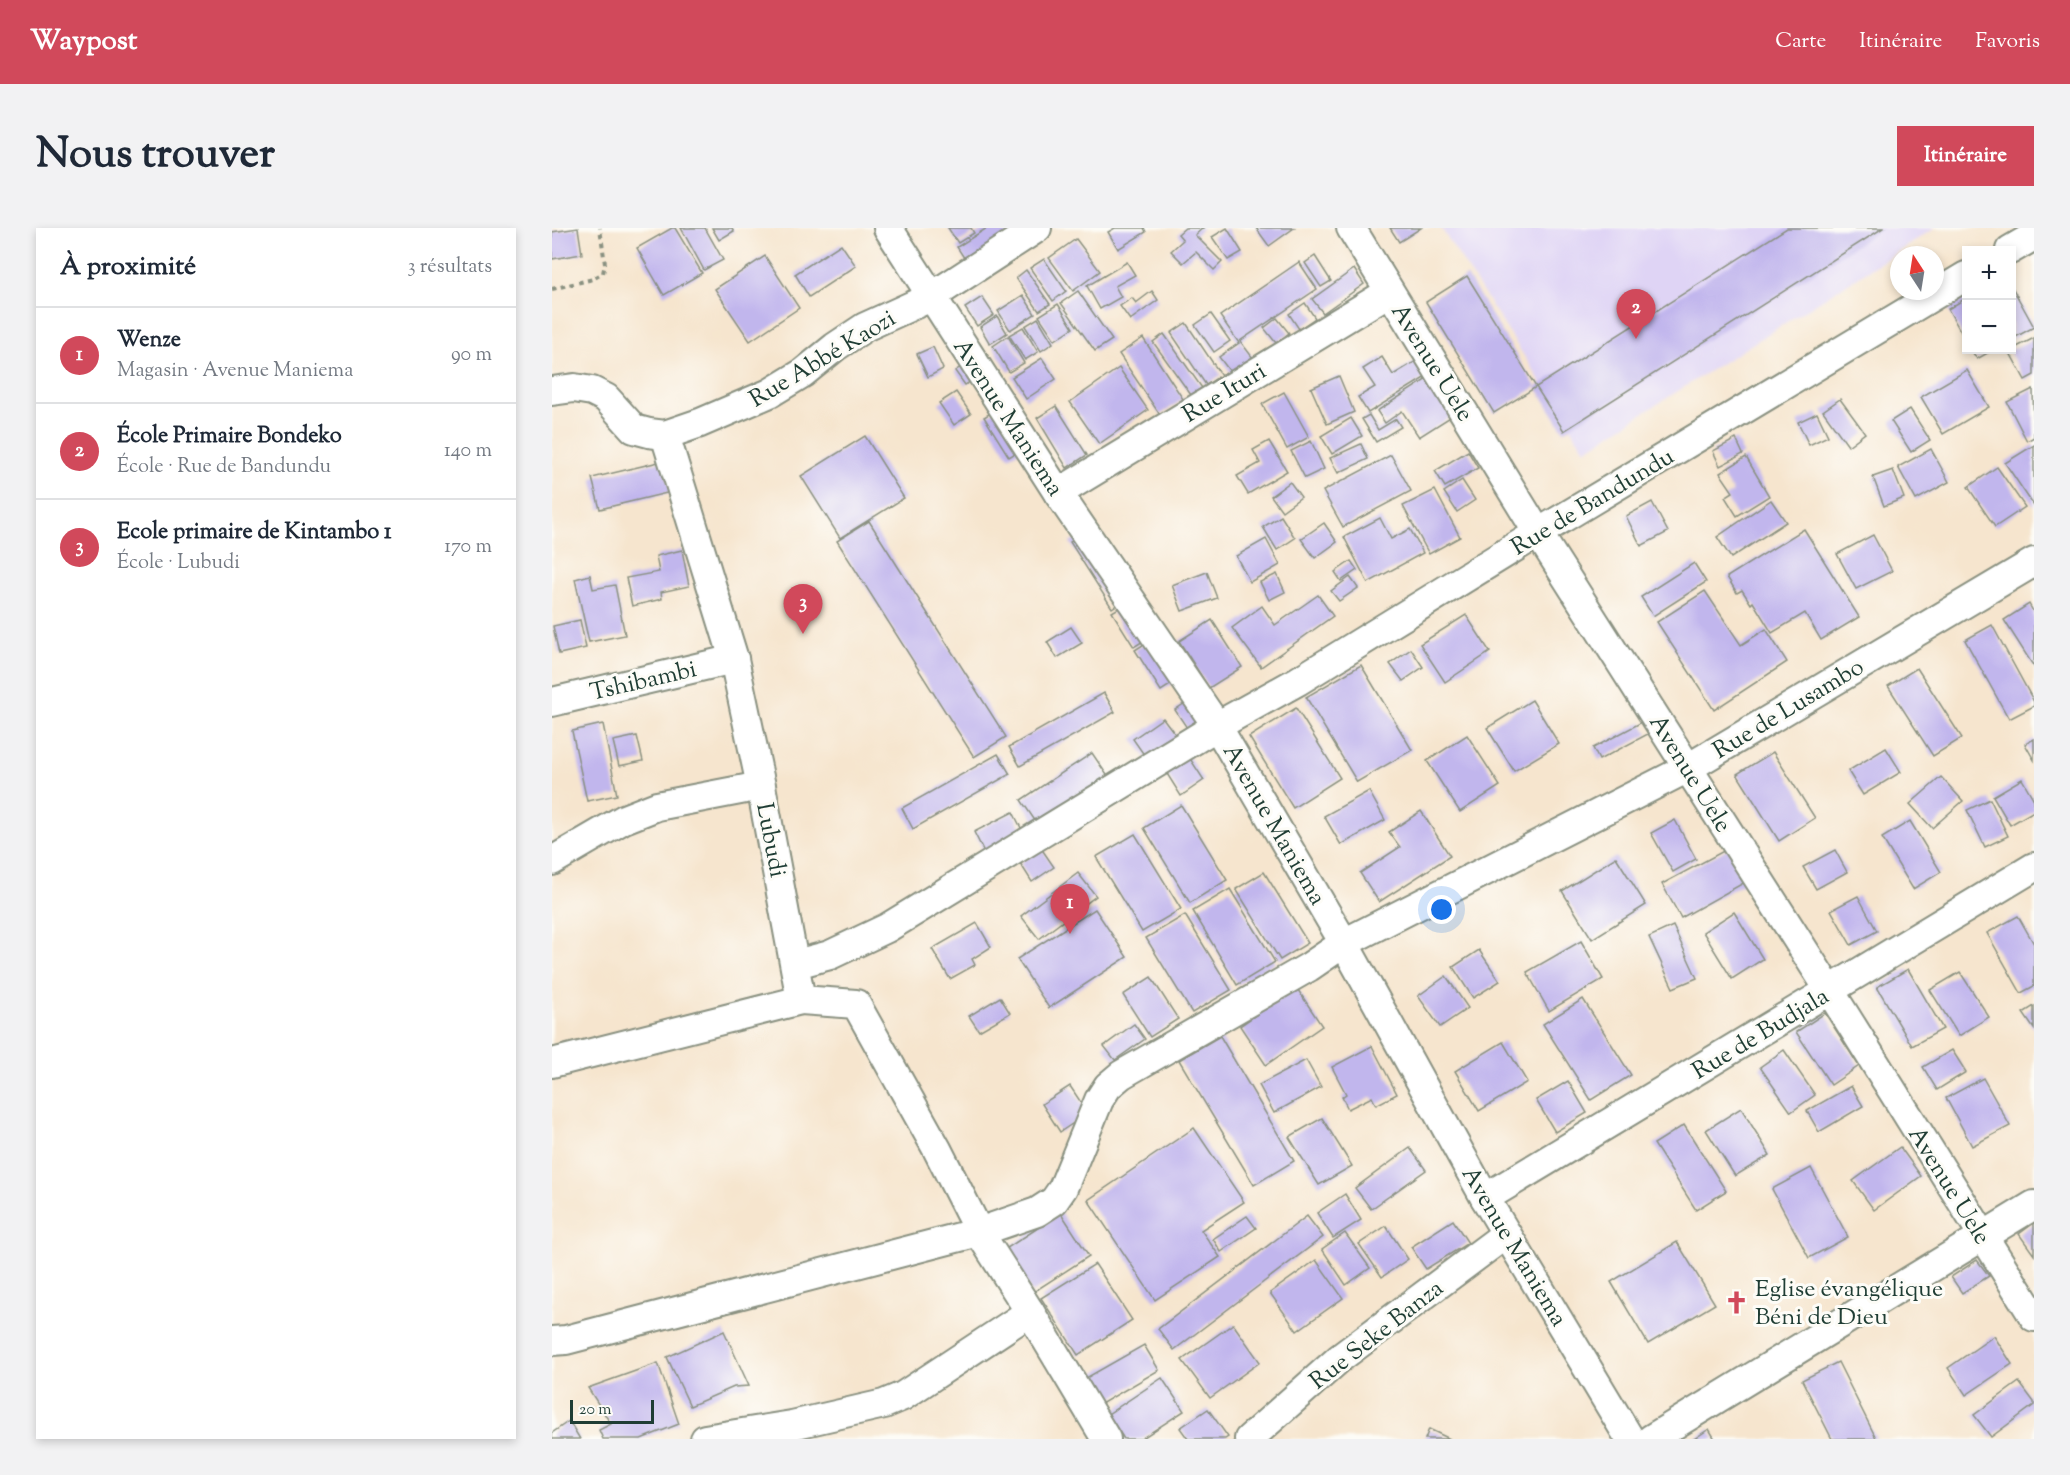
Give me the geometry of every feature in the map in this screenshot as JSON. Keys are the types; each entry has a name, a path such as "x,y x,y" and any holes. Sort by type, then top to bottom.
{"street":[{"name":"Avenue Maniema","path":"888,228 1058,493 1217,726 1344,943 1485,1198 1630,1439"},
{"name":"Rue Abbé Kaozi","path":"552,391 574,388 592,391 606,398 634,429 665,435 700,423 770,393 803,373 835,347 865,327 931,297 1037,228"},
{"name":"Avenue Uele","path":"1351,228 1538,533 1830,991 2034,1317"},
{"path":"2016,246 2034,236"},
{"name":"Rue de Bandundu","path":"796,964 830,955 886,928 1217,726 1298,681 1538,533 1962,278"},
{"name":"Rue Ituri","path":"1058,493 1389,292"},
{"name":"Lubudi","path":"665,435 734,659 796,964 801,1000"},
{"name":"Rue de Lusambo","path":"552,1341 566,1340 979,1232 1037,1212 1054,1201 1063,1188 1099,1100 1108,1086 1122,1075 1309,967 1344,943 1688,768 2034,562"},
{"name":"Tshibambi","path":"552,702 734,659"},
{"path":"552,861 624,819 657,806 761,786"},
{"name":"Rue de Budjala","path":"1485,1198 2034,867"},
{"path":"552,1063 801,1000 856,1004 937,1149 979,1232 1106,1439"},
{"path":"1651,1439 2034,1204"},
{"name":"Rue Seke Banza","path":"1249,1439 1341,1358 1506,1234"},
{"path":"705,1439 792,1425 884,1404 903,1396 1030,1312"}],"path":[{"path":"552,289 593,279 603,273 605,264 600,228"}],"shaded area":[{"path":"1441,228 1935,228 1907,246 1890,246 1890,257 1585,450"}],"building":[{"path":"578,228 582,254 552,259 552,232"},
{"path":"675,228 702,273 664,295 637,248"},
{"path":"681,228 705,228 723,260 704,270"},
{"path":"712,228 732,228 734,231 719,240"},
{"path":"948,228 971,228 974,233 958,243"},
{"path":"987,228 1014,228 970,267 957,247"},
{"path":"1115,228 1144,228 1146,232 1118,249 1108,232"},
{"path":"1185,228 1203,228 1195,235 1222,262 1214,270 1196,252 1183,263 1171,251 1183,240 1178,234"},
{"path":"1227,228 1242,252 1228,260 1212,237"},
{"path":"1256,228 1294,228 1269,246"},
{"path":"1390,228 1421,228 1399,242"},
{"path":"1787,228 1883,228 1564,431 1536,387"},
{"path":"1076,239 1100,271 1073,291 1049,258"},
{"path":"841,244 856,266 809,297 795,274"},
{"path":"765,256 799,308 750,341 715,289"},
{"path":"1315,256 1331,281 1321,287 1305,263"},
{"path":"1044,259 1066,291 1053,301 1030,268"},
{"path":"1127,262 1135,275 1115,286 1121,297 1100,309 1087,286"},
{"path":"1299,262 1317,289 1240,341 1253,358 1231,373 1219,357 1239,343 1220,316"},
{"path":"1354,269 1364,284 1323,313 1312,299"},
{"path":"1026,270 1050,304 1039,311 1016,278"},
{"path":"1467,276 1536,387 1494,413 1426,302"},
{"path":"1078,291 1112,340 1095,351 1061,303"},
{"path":"1152,291 1158,300 1130,320 1120,306 1132,298 1136,303"},
{"path":"2016,294 2034,327 2016,337"},
{"path":"1023,295 1035,314 1010,330 998,311"},
{"path":"982,297 994,315 977,326 965,308"},
{"path":"1962,300 1962,334 1948,309"},
{"path":"1305,303 1315,318 1299,329 1289,314"},
{"path":"1058,304 1073,328 1055,340 1039,316"},
{"path":"1211,314 1230,341 1214,352 1195,325"},
{"path":"997,316 1007,333 990,344 980,327"},
{"path":"1038,318 1053,343 1041,351 1025,326"},
{"path":"1277,318 1289,333 1276,343 1264,328"},
{"path":"1186,323 1221,375 1206,385 1171,333"},
{"path":"1023,327 1038,352 1025,360 1009,335"},
{"path":"1164,334 1202,388 1191,395 1153,342"},
{"path":"1008,336 1024,363 1009,372 993,346"},
{"path":"1143,338 1183,399 1160,415 1119,354"},
{"path":"2034,338 2034,375 2025,380 2011,354 2016,354 2016,347"},
{"path":"933,347 943,369 928,377 917,354"},
{"path":"1974,354 1986,354 1977,359"},
{"path":"1382,357 1393,375 1416,361 1426,377 1368,413 1358,397 1375,387 1363,369"},
{"path":"1042,358 1056,379 1026,399 1012,377"},
{"path":"967,363 977,377 965,385 955,371"},
{"path":"1119,368 1148,410 1099,444 1070,402"},
{"path":"1967,370 1989,407 1943,434 1921,397"},
{"path":"1339,376 1354,412 1327,424 1311,388"},
{"path":"1427,379 1452,416 1419,437 1402,411 1385,423 1377,411"},
{"path":"2033,389 2034,437 2027,441 2007,402"},
{"path":"956,392 971,414 954,425 939,403"},
{"path":"1284,392 1309,437 1287,449 1262,404"},
{"path":"1840,399 1865,433 1848,446 1823,411"},
{"path":"1056,406 1087,455 1067,468 1037,418"},
{"path":"999,408 1024,448 1009,457 984,417"},
{"path":"1910,409 1930,440 1911,452 1891,421"},
{"path":"1817,413 1828,436 1809,445 1798,422"},
{"path":"1369,415 1378,430 1396,419 1401,427 1376,442 1362,419"},
{"path":"1351,418 1362,436 1332,454 1321,436"},
{"path":"865,436 904,498 840,538 801,476"},
{"path":"1736,439 1743,454 1720,466 1713,451"},
{"path":"1269,441 1287,471 1248,494 1237,476 1260,463 1253,450"},
{"path":"1311,441 1324,469 1305,478 1291,451"},
{"path":"1361,444 1368,459 1338,473 1330,458"},
{"path":"2034,445 2034,506 2005,463"},
{"path":"1931,449 1949,482 1916,500 1898,467"},
{"path":"1468,451 1478,468 1445,487 1435,471"},
{"path":"1391,455 1411,491 1343,527 1323,491"},
{"path":"1746,457 1769,496 1737,516 1725,497 1733,492 1720,473"},
{"path":"663,461 671,492 600,509 592,478"},
{"path":"1997,467 2025,507 1995,527 1968,487"},
{"path":"1893,470 1904,498 1884,506 1873,477"},
{"path":"1462,480 1475,500 1457,512 1444,492"},
{"path":"1290,482 1301,497 1282,511 1271,496"},
{"path":"1435,490 1460,537 1429,554 1403,506"},
{"path":"1771,500 1786,522 1731,558 1717,537"},
{"path":"1652,502 1668,532 1641,546 1626,516"},
{"path":"1281,516 1295,538 1277,550 1263,527"},
{"path":"1380,518 1391,539 1410,529 1423,553 1368,583 1344,537"},
{"path":"869,521 1006,737 974,757 837,541"},
{"path":"1324,523 1337,542 1315,558 1301,539"},
{"path":"1804,529 1859,617 1821,640 1805,613 1772,633 1753,602 1751,604 1742,590 1737,593 1727,577"},
{"path":"1084,534 1124,600 1112,608 1070,542"},
{"path":"1873,535 1892,571 1856,589 1837,554"},
{"path":"1266,539 1280,565 1250,582 1236,556"},
{"path":"682,550 689,586 661,592 662,599 632,606 626,578 659,572 656,556"},
{"path":"1351,561 1357,570 1341,581 1335,572"},
{"path":"1694,563 1706,582 1653,616 1641,597"},
{"path":"1207,572 1217,598 1182,611 1172,585"},
{"path":"1277,574 1285,592 1269,600 1260,582"},
{"path":"590,575 593,589 615,585 625,635 589,642 575,579"},
{"path":"1350,577 1358,588 1339,601 1331,591"},
{"path":"1705,591 1741,645 1766,629 1787,662 1714,710 1657,622"},
{"path":"1318,595 1333,616 1261,667 1232,628 1262,606 1275,625"},
{"path":"1129,602 1151,636 1134,647 1112,612"},
{"path":"2029,604 2034,613 2034,667 2004,620"},
{"path":"1466,615 1490,652 1445,682 1420,644"},
{"path":"580,620 586,648 559,654 553,626"},
{"path":"1212,620 1242,667 1209,688 1179,641"},
{"path":"1992,625 2034,702 2034,706 2009,719 1965,640"},
{"path":"1071,627 1082,643 1057,658 1047,642"},
{"path":"1152,639 1178,680 1161,691 1135,650"},
{"path":"1411,649 1423,667 1403,681 1390,664"},
{"path":"1361,665 1412,750 1357,782 1306,697"},
{"path":"1917,668 1962,738 1933,756 1888,686"},
{"path":"1104,693 1115,712 1020,766 1009,747"},
{"path":"1191,699 1206,723 1191,734 1175,710"},
{"path":"1532,700 1559,744 1514,771 1487,728"},
{"path":"1296,708 1340,778 1293,808 1249,737"},
{"path":"1163,718 1178,738 1147,759 1133,739"},
{"path":"1642,722 1648,734 1599,760 1593,748"},
{"path":"603,724 617,795 587,801 572,731"},
{"path":"1467,735 1500,786 1460,812 1427,761"},
{"path":"637,736 643,761 619,766 613,741"},
{"path":"2034,739 2034,760 2025,744"},
{"path":"1886,748 1901,772 1863,795 1848,771"},
{"path":"1773,752 1815,818 1779,841 1737,774"},
{"path":"1092,753 1113,784 1042,831 1021,800"},
{"path":"998,754 1010,774 913,829 902,808"},
{"path":"1187,754 1204,780 1181,796 1164,769"},
{"path":"1941,777 1963,801 1932,828 1910,804"},
{"path":"2022,779 2034,800 2034,811 2010,825 1993,796"},
{"path":"1369,791 1385,820 1341,845 1324,816"},
{"path":"1990,799 2008,836 1985,847 1967,810"},
{"path":"1181,805 1227,880 1190,903 1144,828"},
{"path":"1421,811 1450,856 1379,902 1360,873 1400,847 1389,832"},
{"path":"1013,812 1025,836 986,856 974,832"},
{"path":"1675,820 1696,859 1673,872 1651,833"},
{"path":"1910,821 1941,872 1913,889 1882,838"},
{"path":"1135,834 1181,909 1142,932 1096,857"},
{"path":"1731,847 1749,880 1681,918 1662,884"},
{"path":"1041,848 1054,867 1032,882 1020,863"},
{"path":"1835,850 1847,872 1816,889 1803,867"},
{"path":"1616,857 1646,905 1592,939 1562,891"},
{"path":"1264,872 1308,943 1280,960 1236,889"},
{"path":"1078,873 1096,896 1039,939 1021,916"},
{"path":"1230,889 1275,962 1237,985 1193,911"},
{"path":"1858,896 1877,931 1851,945 1831,910"},
{"path":"1095,909 1127,957 1049,1008 1017,959"},
{"path":"1734,912 1763,959 1732,979 1703,932"},
{"path":"1185,915 1231,990 1192,1013 1146,938"},
{"path":"2018,916 2034,944 2034,986 2021,993 1987,933"},
{"path":"977,923 991,947 972,959 975,965 950,979 932,949"},
{"path":"1673,926 1697,978 1673,988 1649,937"},
{"path":"1581,941 1603,979 1549,1011 1527,972"},
{"path":"1479,950 1500,981 1473,998 1453,967"},
{"path":"1908,969 1943,1029 1912,1046 1877,987"},
{"path":"1960,972 1989,1017 1959,1036 1930,990"},
{"path":"1446,976 1468,1008 1440,1027 1418,996"},
{"path":"1151,977 1178,1019 1150,1037 1123,995"},
{"path":"1296,987 1322,1026 1266,1065 1240,1026"},
{"path":"1000,997 1010,1013 979,1031 969,1016"},
{"path":"1583,999 1631,1075 1591,1100 1543,1024"},
{"path":"2034,1006 2034,1029 2023,1013"},
{"path":"1825,1013 1859,1066 1831,1085 1796,1032"},
{"path":"1134,1024 1145,1039 1115,1060 1104,1046"},
{"path":"1220,1036 1294,1161 1254,1185 1179,1060"},
{"path":"1503,1042 1527,1082 1479,1111 1455,1071"},
{"path":"1372,1046 1397,1094 1376,1105 1372,1097 1348,1109 1342,1097 1346,1094 1332,1067"},
{"path":"1784,1050 1815,1095 1791,1112 1760,1067"},
{"path":"1952,1050 1966,1072 1937,1090 1923,1067"},
{"path":"1306,1060 1321,1087 1274,1113 1259,1085"},
{"path":"1983,1078 2010,1126 1972,1146 1946,1098"},
{"path":"1568,1081 1587,1113 1555,1132 1536,1100"},
{"path":"1070,1086 1088,1113 1060,1132 1042,1104"},
{"path":"1851,1086 1863,1106 1819,1132 1807,1111"},
{"path":"1741,1108 1770,1155 1735,1176 1706,1130"},
{"path":"1322,1118 1352,1166 1319,1185 1289,1137"},
{"path":"1684,1125 1726,1191 1696,1210 1654,1144"},
{"path":"1194,1128 1244,1202 1201,1230 1220,1257 1155,1300 1088,1200"},
{"path":"1900,1147 1921,1176 1874,1210 1853,1181"},
{"path":"1410,1148 1426,1170 1371,1209 1355,1188"},
{"path":"1811,1168 1848,1237 1809,1258 1772,1189"},
{"path":"1345,1194 1361,1220 1333,1238 1317,1213"},
{"path":"1061,1213 1089,1256 1032,1293 1004,1250"},
{"path":"1247,1216 1256,1228 1221,1252 1213,1239"},
{"path":"1307,1216 1323,1237 1174,1350 1158,1329"},
{"path":"1453,1220 1468,1243 1426,1269 1411,1247"},
{"path":"2034,1223 2034,1255 2019,1234"},
{"path":"1386,1226 1408,1259 1382,1277 1359,1244"},
{"path":"1345,1233 1370,1268 1346,1285 1322,1249"},
{"path":"1677,1242 1715,1304 1648,1344 1611,1282"},
{"path":"1316,1260 1343,1298 1297,1331 1270,1293"},
{"path":"1977,1260 1989,1276 1962,1293 1951,1277"},
{"path":"1095,1264 1132,1320 1078,1355 1041,1298"},
{"path":"1233,1324 1260,1362 1210,1398 1182,1360"},
{"path":"724,1331 749,1386 734,1387 690,1406 667,1357"},
{"path":"1994,1336 2012,1364 1966,1395 1948,1368"},
{"path":"1144,1345 1159,1370 1101,1404 1086,1378"},
{"path":"1838,1362 1876,1438 1874,1439 1832,1439 1802,1380"},
{"path":"658,1363 679,1424 641,1439 603,1439 599,1430 611,1424 588,1388"},
{"path":"1162,1378 1184,1411 1141,1439 1124,1439 1108,1414"},
{"path":"2019,1382 2034,1405 1991,1437 1974,1415"},
{"path":"1208,1409 1228,1437 1225,1439 1188,1439 1180,1428"},
{"path":"569,1421 580,1439 552,1439 552,1433"},
{"path":"1429,1429 1450,1439 1425,1439"},
{"path":"1709,1429 1715,1439 1694,1439"}],"place":[{"name":"École Primaire Bondeko","path":"1636,339"},
{"name":"Ecole primaire de Kintambo 1","path":"803,634"},
{"name":"Wenze","path":"1070,934"},
{"name":"Eglise évangélique Béni de Dieu","path":"1737,1302"}]}
